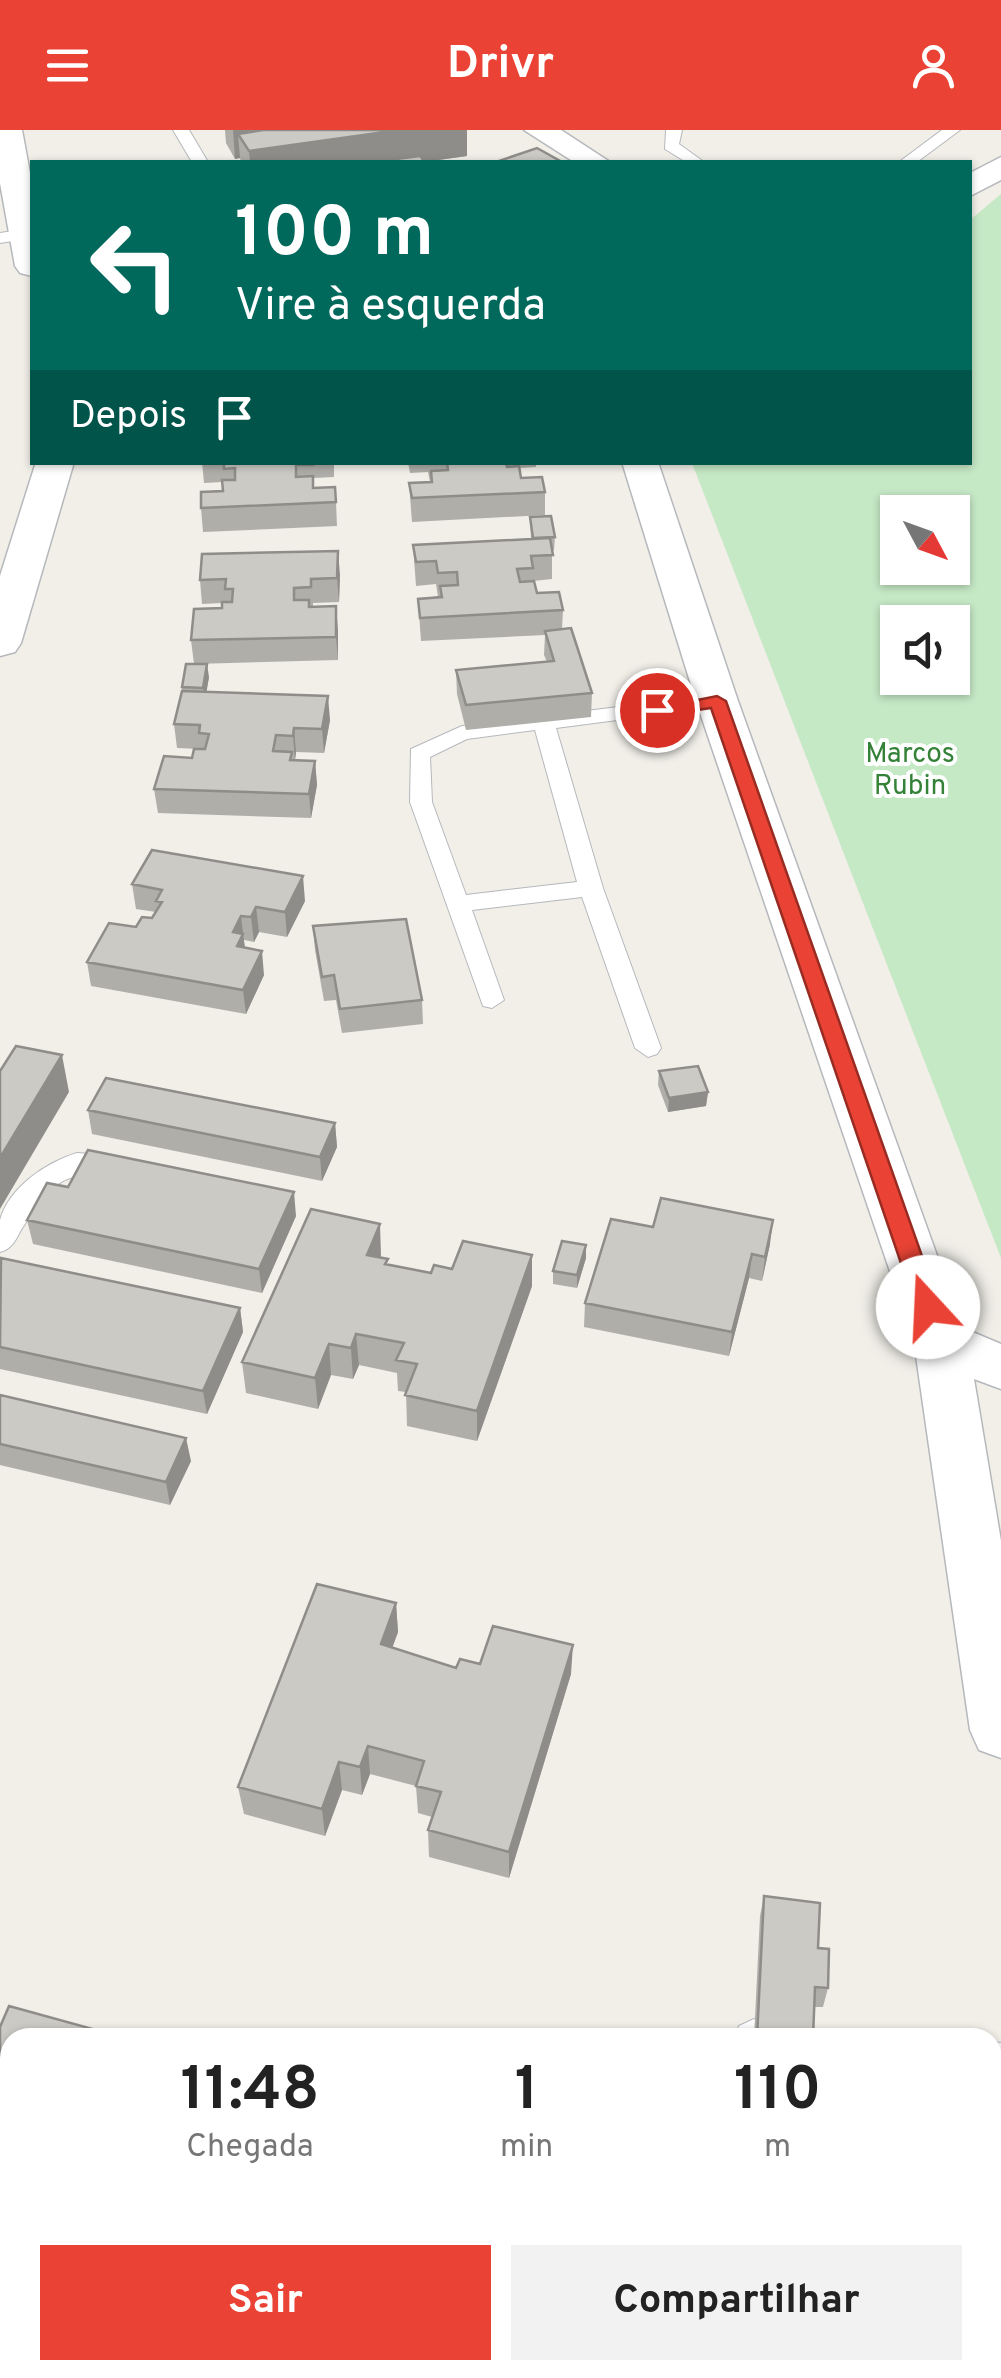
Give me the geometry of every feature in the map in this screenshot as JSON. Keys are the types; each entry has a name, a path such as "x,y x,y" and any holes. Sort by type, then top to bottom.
{"street":[{"path":"6,130 20,246"},
{"path":"540,130 591,160"},
{"path":"972,186 1001,166"},
{"path":"0,643 54,465"},
{"path":"641,465 717,701 941,1342 1001,1730"},
{"path":"941,1342 1001,1366"}],"lane":[{"path":"181,130 199,160"},
{"path":"674,130 671,146 693,160"},
{"path":"910,160 952,130"},
{"path":"492,1000 421,802 419,754 462,733 717,701"},
{"path":"544,725 591,888 648,1048"},
{"path":"460,904 591,888"},
{"path":"0,1242 29,1197 74,1163 153,1171"}],"green space":[{"name":"Marcos Rubin","path":"1001,194 1001,1258 693,465 972,465 972,218"}],"building":[{"path":"263,130 399,130 249,151 238,134"},
{"path":"537,148 558,160 502,160"},
{"path":"420,156 423,160 388,160"},
{"path":"224,465 296,465 296,477 313,476 313,488 335,487 336,502 201,508 201,492 223,491 222,480 235,480 235,468 224,469"},
{"path":"447,465 519,466 521,478 542,477 545,492 412,498 409,483 432,482 431,471 448,470"},
{"path":"551,516 555,537 533,538 530,517"},
{"path":"550,538 553,555 531,556 533,568 517,569 520,582 534,581 537,593 559,592 563,610 420,618 418,599 442,597 440,586 458,585 457,572 438,573 436,561 416,562 413,545"},
{"path":"338,551 337,578 311,579 311,587 294,588 294,600 309,600 309,607 336,606 336,637 191,640 194,609 222,608 222,602 232,602 233,589 225,589 226,579 200,580 202,554"},
{"path":"571,628 592,693 466,705 456,670 554,661 545,631"},
{"path":"186,664 207,664 203,688 182,687"},
{"path":"182,691 328,696 322,729 294,728 293,736 276,735 273,751 292,752 290,760 315,761 309,794 154,789 164,756 192,758 194,749 205,749 209,734 199,733 200,725 174,724"},
{"path":"152,850 303,876 285,912 256,907 251,917 241,916 233,932 243,934 237,946 262,951 243,990 87,962 109,923 136,927 142,917 152,918 162,902 156,901 162,890 132,884"},
{"path":"406,919 422,1000 340,1009 334,975 322,977 313,926"},
{"path":"16,1046 62,1055 0,1158 0,1071"},
{"path":"698,1066 708,1092 669,1098 659,1071"},
{"path":"106,1078 335,1123 320,1157 88,1110"},
{"path":"88,1150 294,1192 259,1269 27,1220 47,1183 68,1187"},
{"path":"661,1198 773,1220 765,1257 752,1254 732,1332 585,1303 611,1219 653,1227"},
{"path":"311,1209 380,1224 367,1255 388,1259 385,1264 431,1273 434,1265 452,1269 463,1241 532,1255 477,1411 405,1395 417,1364 396,1360 404,1343 356,1334 351,1348 329,1344 315,1378 242,1362"},
{"path":"562,1241 586,1245 577,1275 553,1271"},
{"path":"1,1258 240,1308 203,1391 0,1347"},
{"path":"0,1395 186,1438 166,1482 0,1444"},
{"path":"317,1584 396,1603 381,1644 456,1668 460,1659 480,1664 493,1626 573,1645 509,1852 428,1830 441,1792 416,1786 424,1761 368,1746 360,1767 339,1762 322,1809 238,1787"},
{"path":"764,1896 820,1903 818,1948 829,1949 828,1988 815,1987 813,2028 757,2028"},
{"path":"9,2006 89,2028 0,2028"}],"route":[{"path":"657,710 717,701 928,1307"}]}
